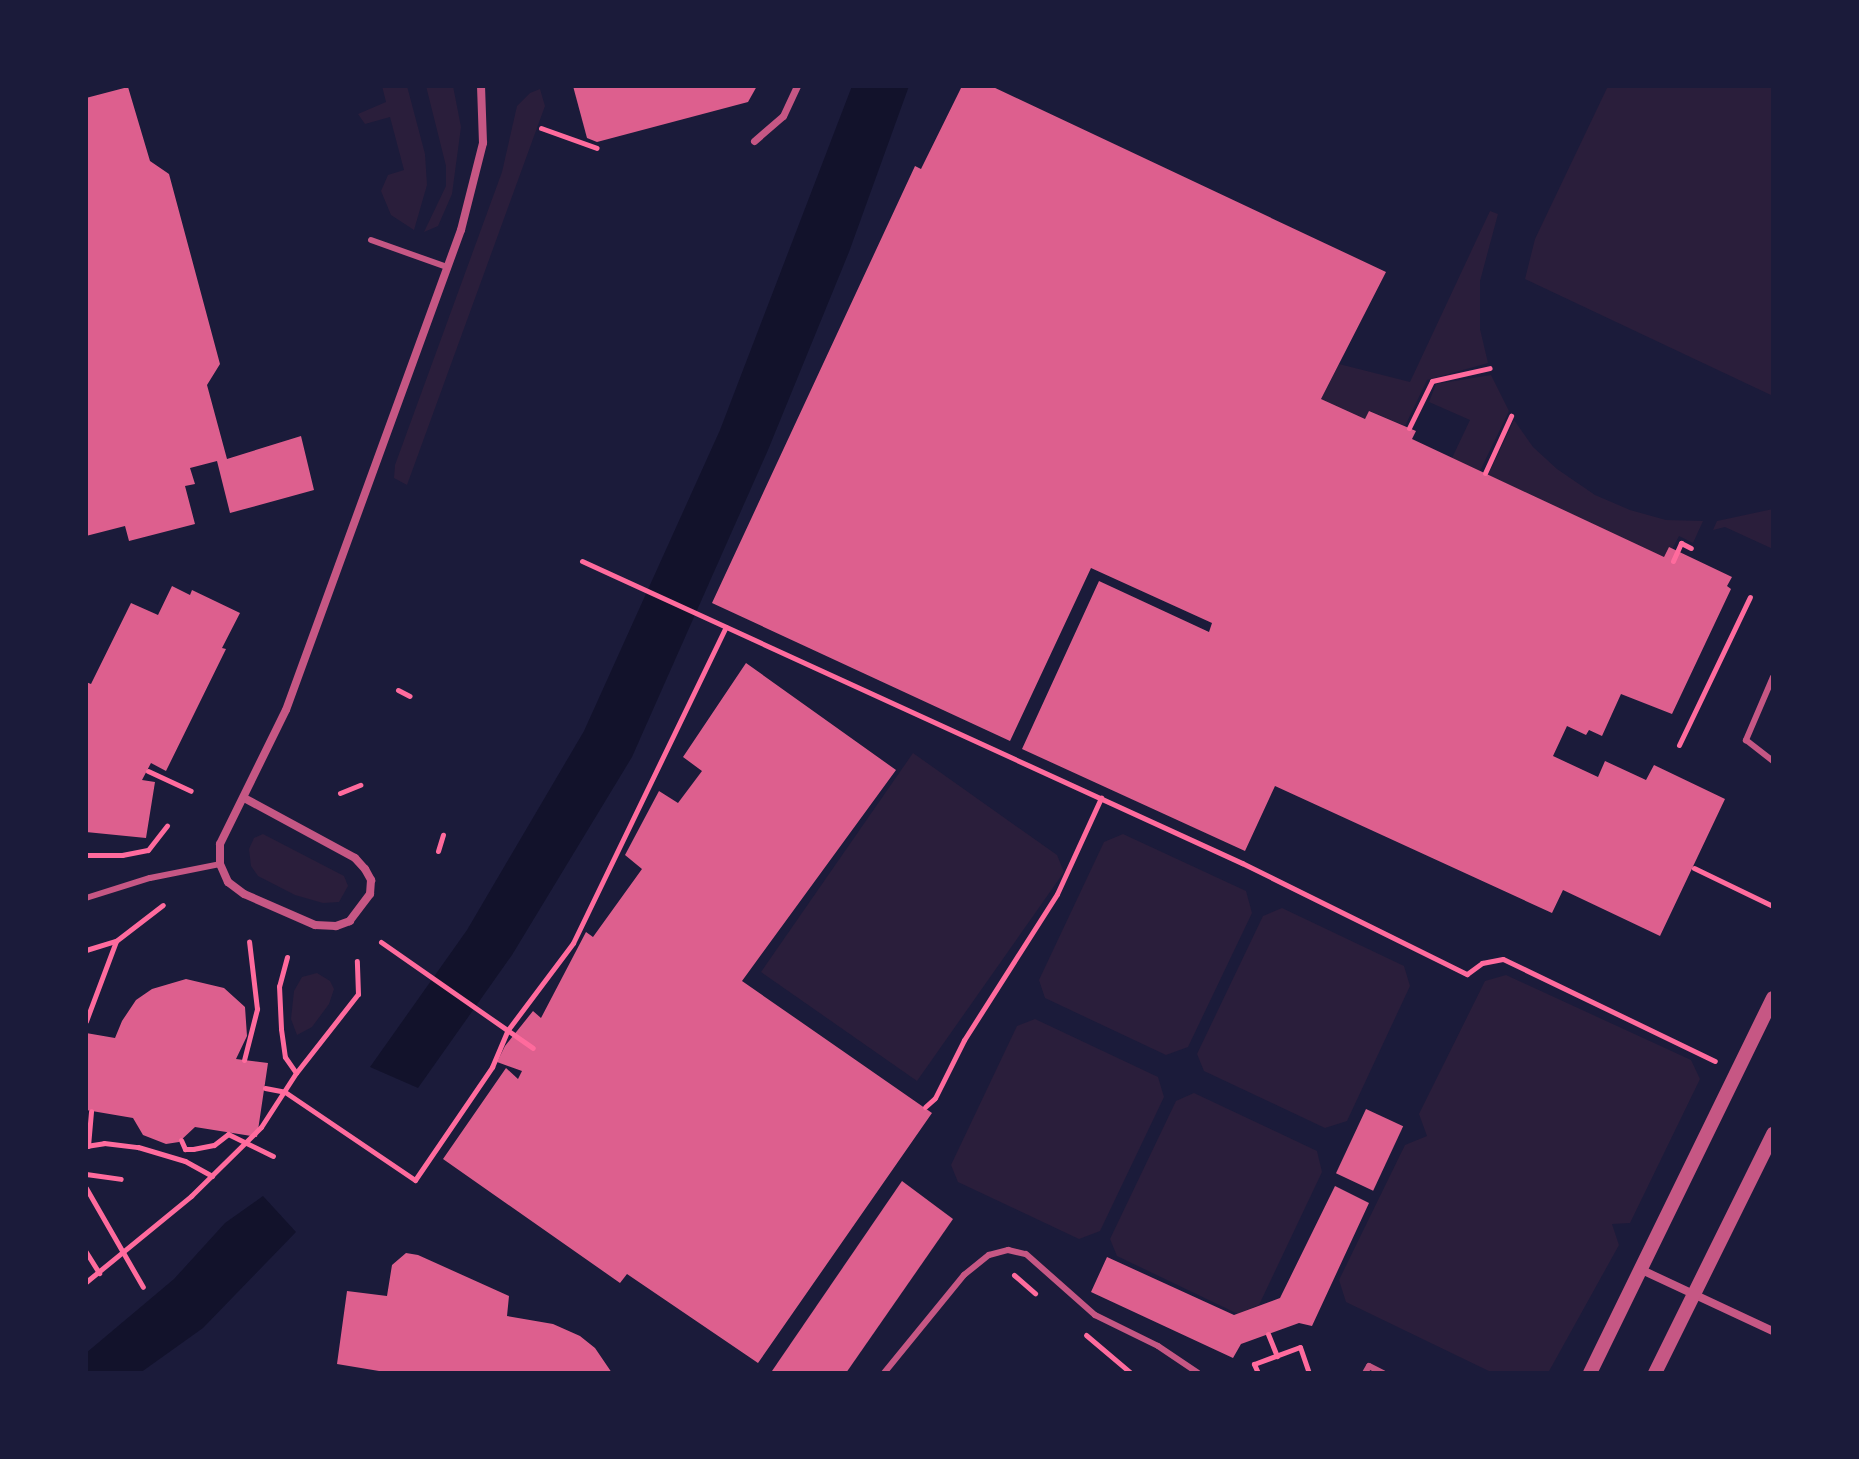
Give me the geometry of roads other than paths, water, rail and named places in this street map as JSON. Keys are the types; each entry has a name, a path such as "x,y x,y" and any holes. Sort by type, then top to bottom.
{"street":[{"path":"246,799 355,858 371,880 370,894 350,921 336,926 315,925 287,916 244,894 228,882 220,864 220,844 246,799 286,710 447,267 479,170 483,143 481,86"},
{"path":"754,141 783,116 797,86"},
{"path":"1590,1373 1773,998"},
{"path":"1655,1373 1773,1134"},
{"path":"1642,1270 1773,1331"}],"lane":[{"path":"371,240 447,267"},
{"path":"1773,677 1746,740 1773,761"},
{"path":"86,898 150,878 220,864"},
{"path":"884,1373 964,1275 989,1255 1008,1250 1026,1254 1095,1315 1158,1346 1198,1373"},
{"path":"1365,1373 1369,1366 1383,1373"}]}
